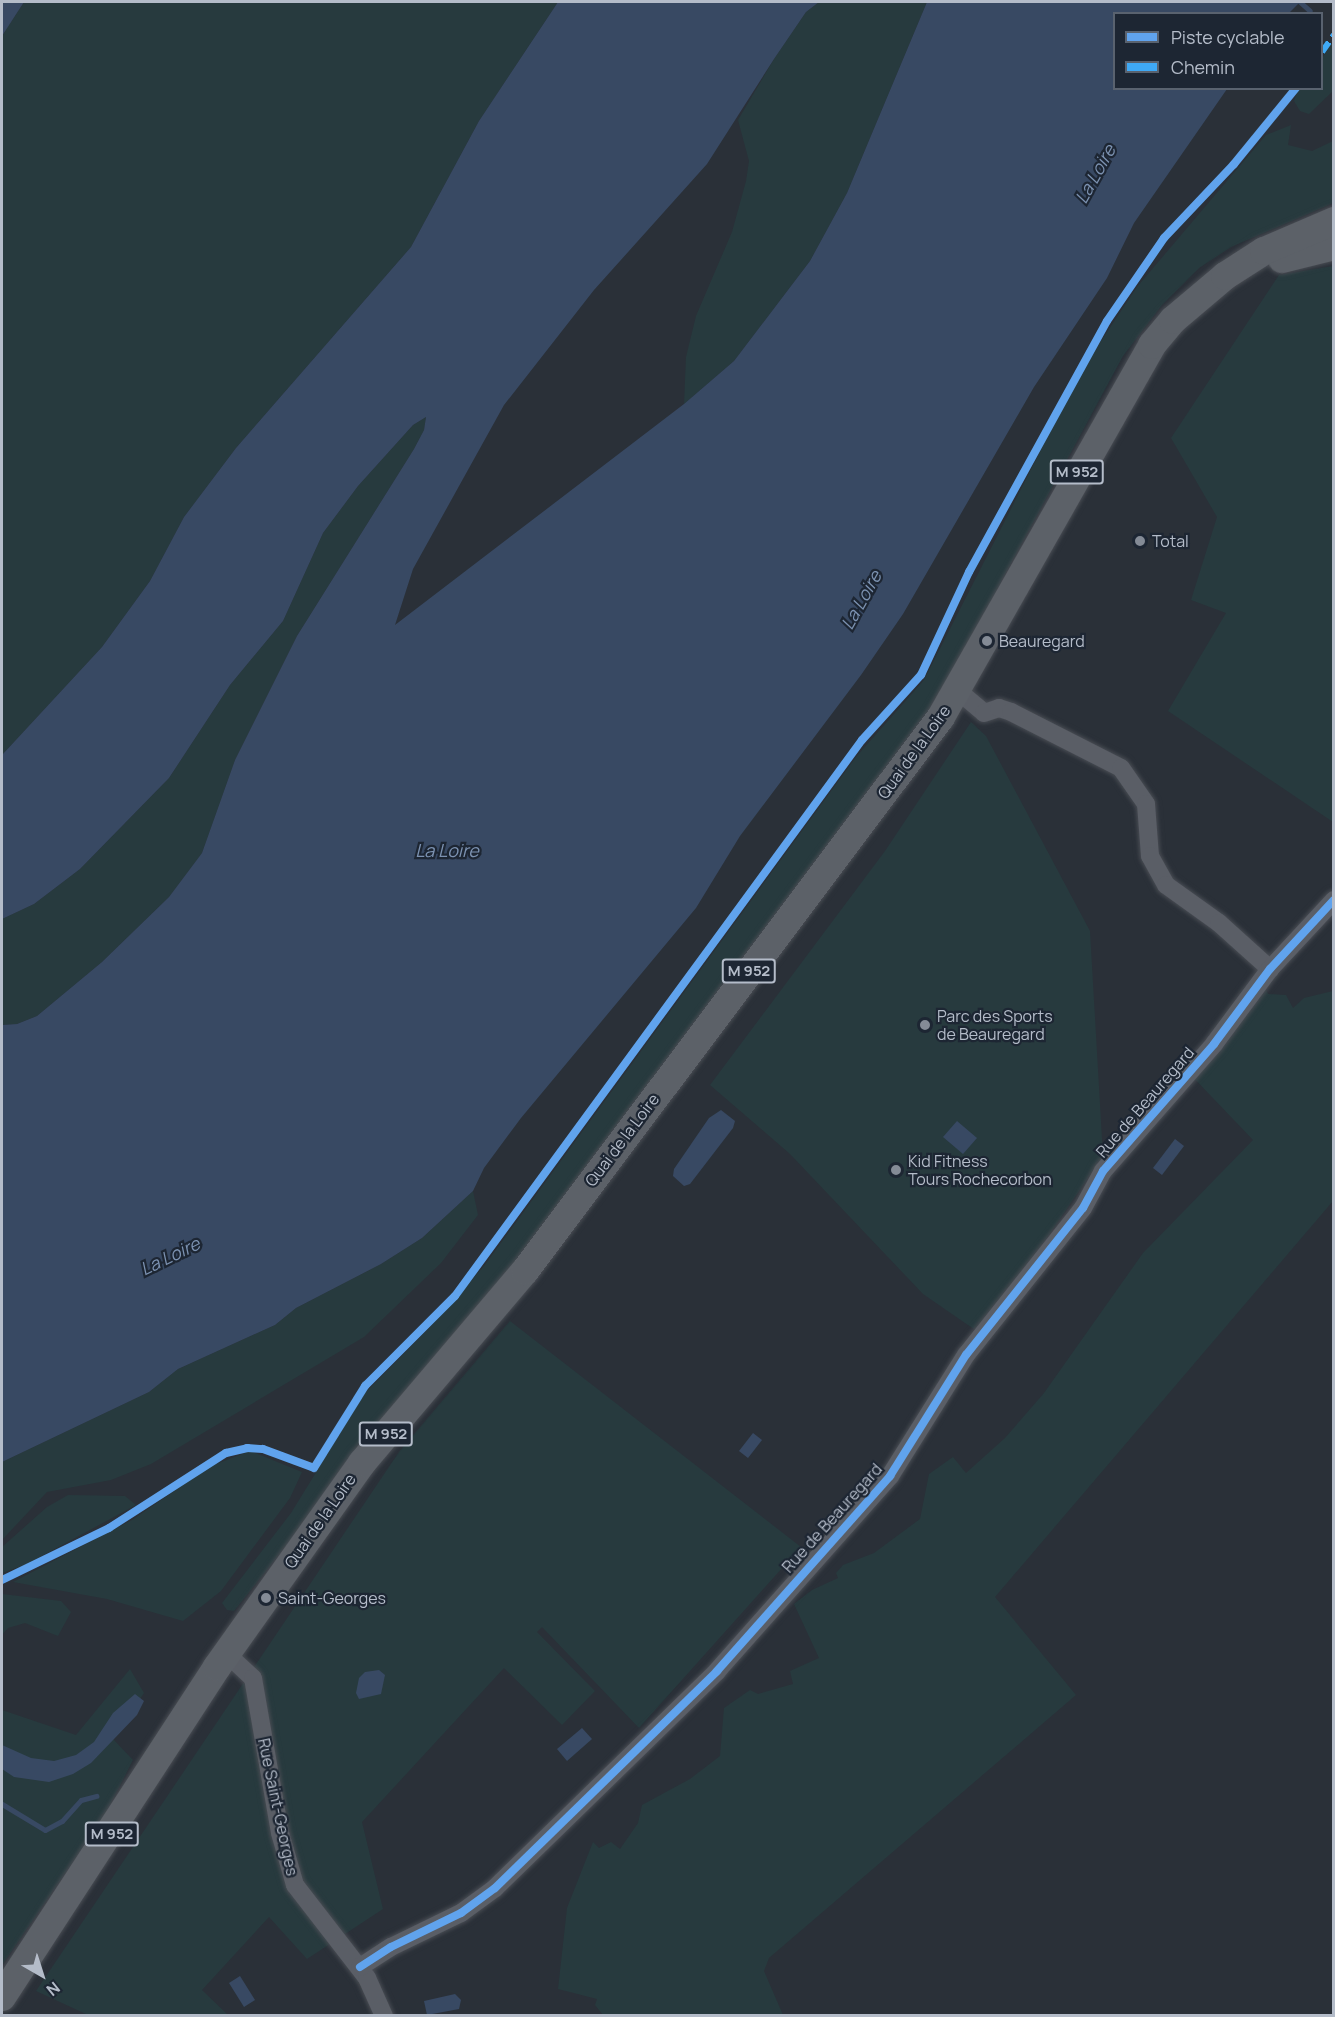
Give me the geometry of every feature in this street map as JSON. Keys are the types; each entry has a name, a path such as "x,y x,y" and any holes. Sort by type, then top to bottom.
{"main road":[{"name":"M 952","path":"1225,276 1264,251 1334,221"},
{"name":"M 952","path":"1225,276 1334,246"},
{"name":"Quai de la Loire","path":"2,1997 227,1654 362,1462 530,1264 957,690 1130,378 1173,320 1225,276"}],"street":[{"path":"957,690 984,713 999,708 1011,712 1121,768 1146,804 1150,856 1166,885 1219,922 1267,973"},
{"name":"Rue de Beauregard","path":"360,1967 476,1903 521,1864 590,1792 717,1671 890,1476 966,1355 1083,1208 1103,1171 1214,1044 1267,973 1334,900"},
{"name":"Rue Saint-Georges","path":"227,1654 253,1678 280,1833 295,1886 360,1967 384,2016"}],"green space":[{"path":"24,2 558,2 479,121 411,247 236,448 184,517 150,581 102,647 2,755 2,36"},
{"path":"819,2 927,2 847,193 810,261 734,361 684,404 686,357 696,316 732,232 746,181 749,161 738,120 774,59 806,12"},
{"path":"1333,42 1333,91 1309,114 1300,111 1294,101 1298,90 1323,90 1323,57"},
{"path":"1291,125 1288,145 1312,151 1333,141 1333,203 1231,247 1199,268 1162,305 1123,356 932,710 500,1286 415,1385 234,1611 227,1610 222,1603 291,1513 365,1393 434,1323 484,1266 856,757 924,680 1048,436 1099,344 1137,287 1266,135"},
{"path":"1334,266 1333,822 1168,711 1226,613 1191,600 1217,517 1171,438 1279,275"},
{"path":"426,417 424,430 414,449 297,636 235,760 202,853 169,897 102,962 37,1016 17,1024 2,1025 2,919 34,904 80,869 169,778 230,685 283,621 323,533 358,486 413,425"},
{"name":"Parc des Sports de Beauregard","path":"971,722 986,736 1090,931 1103,1156 981,1334 923,1294 790,1154 710,1085 885,851"},
{"path":"1261,979 1268,994 1286,995 1293,1008 1304,998 1333,991 1333,1201 995,1597 1076,1695 769,1958 764,1971 783,2015 603,2015 595,2005 597,1999 558,1989 567,1908 593,1842 599,1848 611,1842 620,1849 638,1823 642,1805 690,1779 720,1756 724,1708 750,1690 758,1694 793,1684 790,1671 819,1658 794,1604 812,1590 838,1578 836,1573 843,1565 874,1553 920,1519 929,1474 953,1457 966,1473 1005,1438 1044,1393 1143,1253 1253,1140 1188,1072"},
{"path":"473,1191 478,1215 441,1263 364,1337 151,1464 111,1480 47,1492 2,1540 2,1462 149,1392 178,1369 275,1325 296,1308 381,1264 422,1238"},
{"path":"510,1321 801,1547 639,1728 542,1627 537,1632 595,1691 562,1725 504,1668 362,1822 383,1909 307,1959 269,1917 202,1990 228,2015 88,2015 36,1991 399,1452"},
{"path":"250,1451 302,1472 290,1498 221,1591 183,1621 107,1599 13,1582 132,1520 211,1466"},
{"path":"68,1495 125,1496 136,1505 27,1564 2,1573 2,1547 47,1507"},
{"path":"2,1594 61,1601 71,1612 58,1636 25,1623 8,1628 2,1635"},
{"path":"130,1669 144,1693 113,1739 133,1760 104,1817 2,1965 2,1710 76,1735"}],"water":[{"path":"2,2 24,2 2,36"},
{"name":"La Loire","path":"558,2 819,2 806,12 707,164 594,290 504,405 413,569 395,625 684,404 734,361 810,261 847,193 927,2 1300,2 1290,12 1113,12 1113,90 1226,90 1134,223 1107,278 1034,387 903,614 861,675 740,836 696,908 521,1118 484,1168 473,1191 422,1238 381,1264 296,1308 275,1325 178,1369 149,1392 2,1462 2,1025 17,1024 37,1016 102,962 169,897 202,853 235,760 297,636 414,449 424,430 426,417 413,425 358,486 323,533 283,621 230,685 169,778 80,869 34,904 2,919 2,755 102,647 150,581 184,517 236,448 411,247 479,121"},
{"path":"721,1110 735,1121 733,1128 690,1184 684,1186 673,1176 674,1169 709,1118"},
{"path":"957,1121 977,1138 963,1154 943,1137"},
{"path":"1175,1139 1184,1146 1162,1175 1153,1168"},
{"path":"753,1433 762,1440 748,1458 739,1451"},
{"path":"379,1670 385,1675 381,1694 359,1699 356,1693 359,1678 365,1672"},
{"path":"135,1694 144,1701 137,1715 91,1763 73,1774 49,1782 14,1777 2,1769 2,1745 31,1758 54,1761 76,1755 94,1742 113,1713"},
{"path":"582,1728 592,1739 567,1761 557,1749"},
{"path":"240,1976 255,2000 244,2007 229,1983"},
{"path":"455,1994 461,2000 459,2009 427,2015 424,2001"}],"waterway":[{"path":"1300,2 1310,11"},
{"path":"2,1804 45,1830 62,1821 81,1800 96,1796"}],"marked path":[{"path":"1323,51 1334,35"}],"cycle path":[{"path":"2,1580 109,1528 226,1453 247,1448 263,1449 314,1468 365,1386 455,1296 862,740 921,675 969,572 1107,321 1164,238 1234,164 1294,90"},
{"path":"360,1967 391,1947 461,1913 495,1888 717,1671 890,1476 966,1355 1083,1208 1103,1171 1214,1044 1270,969 1334,900"}],"place":[{"name":"Total","path":"1140,541"},
{"name":"Beauregard","path":"987,641"},
{"name":"Parc des Sports de Beauregard","path":"925,1025"},
{"name":"Kid Fitness Tours Rochecorbon","path":"896,1170"},
{"name":"Saint-Georges","path":"266,1598"}]}
